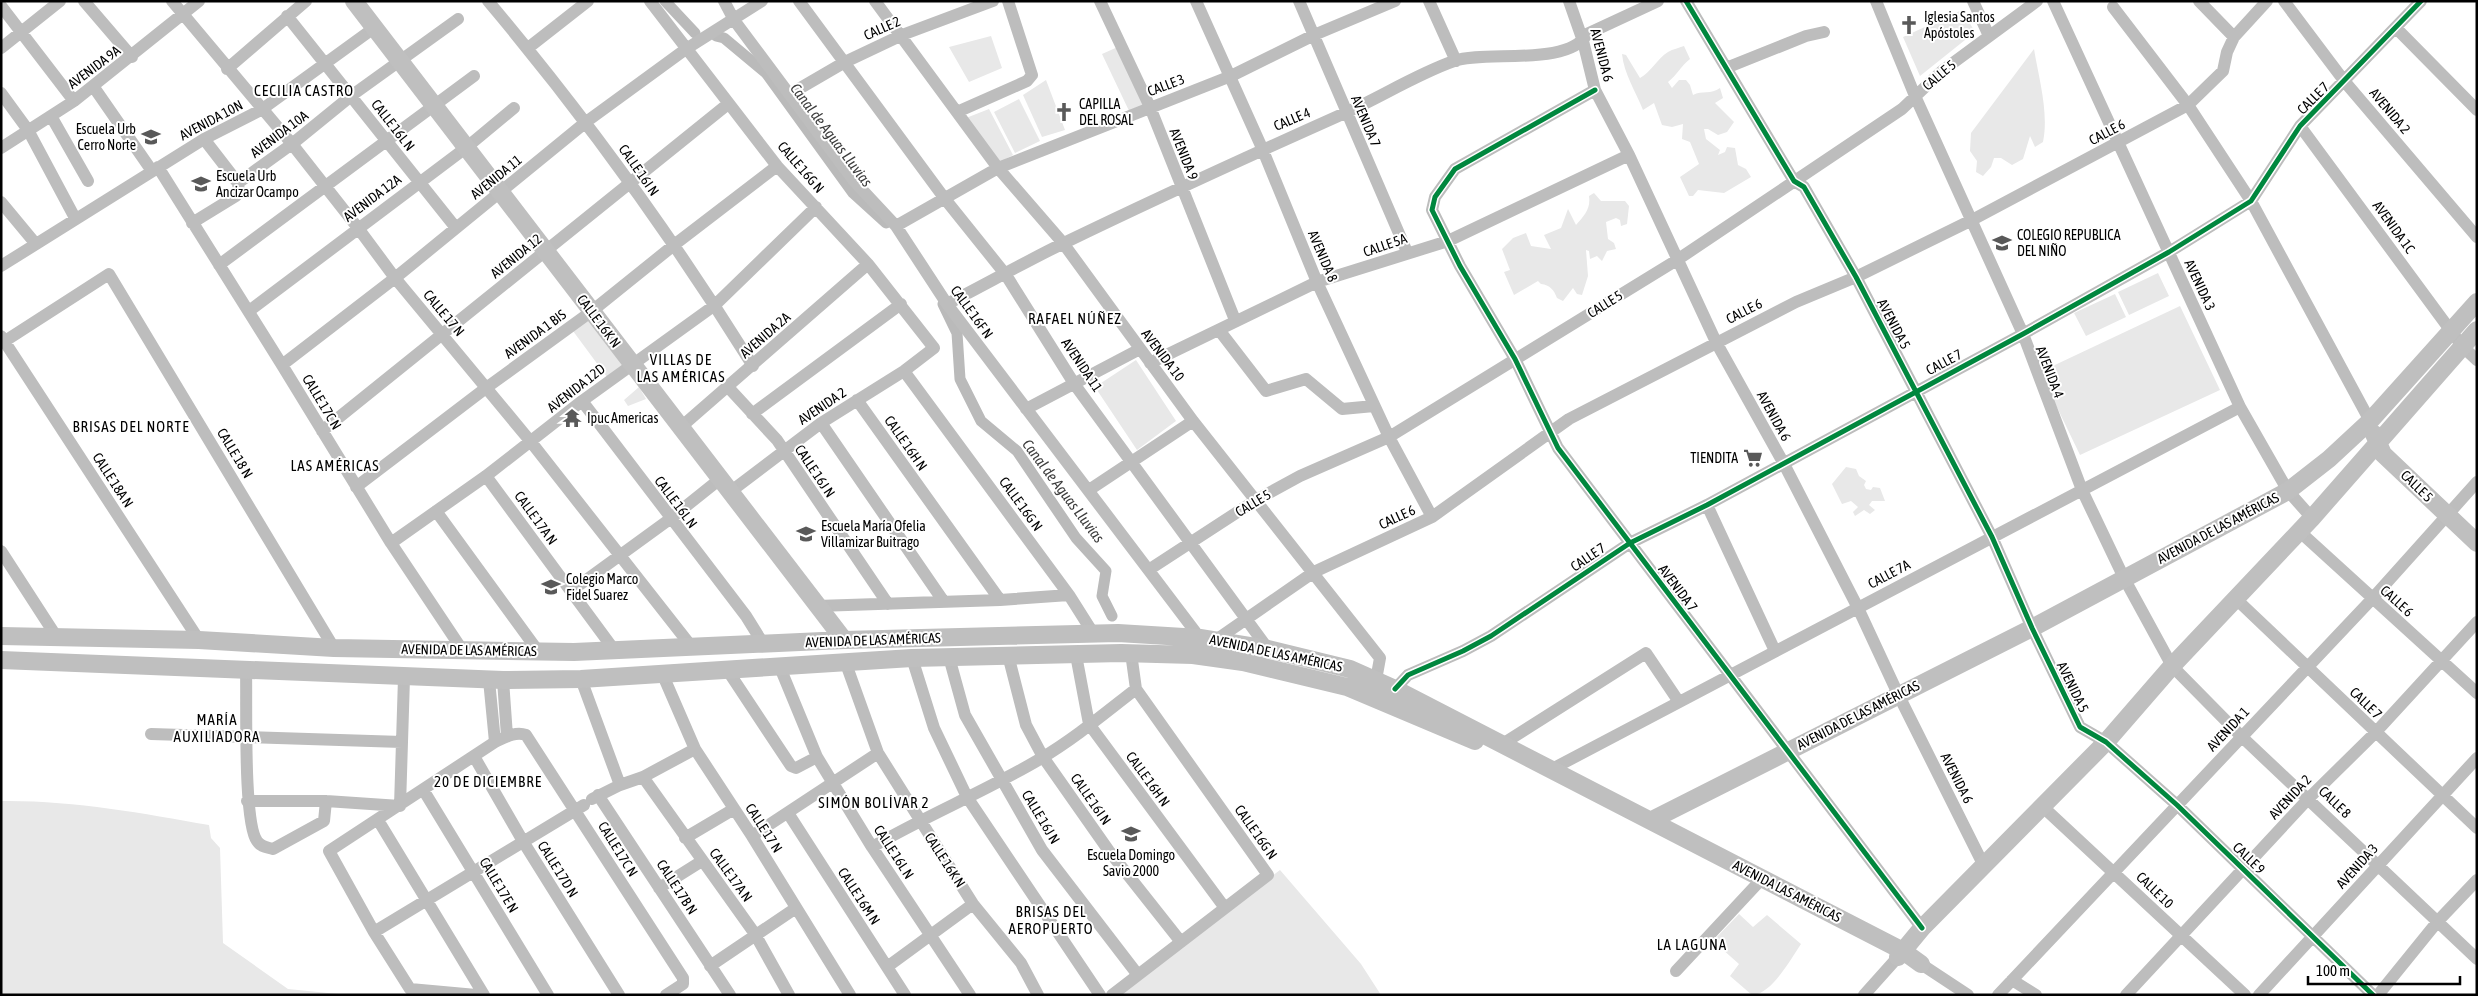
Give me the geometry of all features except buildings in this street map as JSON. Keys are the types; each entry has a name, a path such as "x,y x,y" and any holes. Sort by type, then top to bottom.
{"main road":[{"name":"CALLE 16K N","path":"354,1 844,640"},
{"name":"AVENIDA DE LAS AMÉRICAS","path":"1,636 200,640 334,648 574,652 844,640 1093,633 1208,639 1268,649 1350,669 1395,689 1652,820 1898,694 2032,628 2288,491 2329,459 2370,421 2477,302"},
{"path":"1901,954 1922,928 2043,808 2106,742 2172,666 2312,518 2376,442 2477,330"},
{"name":"CALLE 5","path":"2370,421 2376,442 2383,454 2477,543"},
{"path":"1093,633 1099,643 1098,649 1094,654"},
{"path":"1118,633 1114,644 1126,653"},
{"path":"615,651 612,664 620,674 627,676"},
{"path":"574,652 582,661 584,673 581,679"},
{"name":"AVENIDA DE LAS AMÉRICAS","path":"1,660 246,669 404,678 496,680 581,679 844,661 1008,655 1126,653 1193,655 1243,662 1347,687 1499,750 1921,964"},
{"name":"AVENIDA LAS AMÉRICAS","path":"1652,820 1901,954"}],"street":[{"path":"1,48 60,1"},
{"path":"84,1 132,57"},
{"name":"CALLE 17 N","path":"172,1 261,110 292,144 358,228 394,278 531,442 691,646"},
{"name":"AVENIDA 9A","path":"1,148 74,101 132,57 199,1"},
{"path":"228,69 306,1"},
{"name":"CALLE 16I N","path":"488,1 528,48 586,122 674,245 715,305 753,366"},
{"path":"528,48 588,1"},
{"name":"CALLE 16G N","path":"650,1 692,46 728,104 777,166 868,264 934,348"},
{"name":"CALLE 16F N","path":"724,1 734,20 870,201 896,226 947,304 1026,409 1150,569 1208,639"},
{"name":"AVENIDA 11","path":"282,365 501,193 586,122 692,46 762,1"},
{"name":"AVENIDA 11","path":"799,1 944,199 1006,275 1075,385 1133,461 1247,617 1268,649"},
{"name":"AVENIDA 10","path":"875,1 902,35 998,168 1063,244 1193,421 1380,658 1376,680"},
{"name":"CALLE 2","path":"790,94 845,62 902,35 993,1"},
{"path":"957,112 1027,81 1032,75 1008,1"},
{"name":"AVENIDA 9","path":"1100,1 1150,107 1235,320"},
{"name":"AVENIDA 8","path":"1196,1 1231,76 1317,282 1389,437 1432,518"},
{"name":"AVENIDA 7","path":"1299,1 1345,113 1407,252"},
{"name":"CALLE 3","path":"896,226 998,168 1231,76 1314,35 1395,1"},
{"path":"1429,1 1456,60"},
{"name":"AVENIDA 6","path":"1568,1 1583,41 1595,90 1629,155 1716,342 1784,464 1858,608 1898,694 1984,866"},
{"name":"CALLE 4","path":"947,304 1063,244 1182,189 1262,148 1345,113 1456,60 1527,56 1556,52 1583,41 1587,34 1658,1"},
{"name":"AVENIDA 5","path":"1686,1 1794,181 1804,187 1856,278 1992,537 2074,717 2080,727 2106,742"},
{"name":"AVENIDA 4","path":"1876,1 1915,96 2023,334 2082,490 2124,578 2172,666"},
{"path":"1973,1 1989,36"},
{"name":"CALLE 5","path":"1150,569 1256,500 1300,476 1389,437 1677,260 1902,109 1942,71 2037,1"},
{"name":"AVENIDA 3","path":"2053,1 2240,407 2288,491 2312,518"},
{"path":"2199,1 2234,36"},
{"name":"CALLE 6","path":"1208,639 1247,617 1314,572 1432,518 1570,419 1796,302 1856,278 1972,220 2188,105 2223,71 2227,52 2234,36 2268,1"},
{"name":"AVENIDA 2","path":"2284,1 2345,82 2477,237"},
{"name":"CALLE 7","path":"1395,689 1408,675 1463,651 1491,636 1630,543 1707,505 1916,390 2023,334 2169,252 2251,201 2300,126 2345,82 2421,1"},
{"path":"1,6 74,101"},
{"path":"2113,7 2188,105 2251,201 2370,421"},
{"name":"CALLE 16L N","path":"288,16 456,228"},
{"name":"AVENIDA 10A","path":"192,223 236,196 239,192 238,183 292,144 351,96 401,62 458,19"},
{"name":"AVENIDA 10N","path":"155,169 204,139 261,110 374,28"},
{"path":"2396,28 2477,110"},
{"path":"1726,68 1806,36 1824,32"},
{"path":"219,265 474,76"},
{"name":"CALLE 17C N","path":"93,86 155,169 192,223 391,543 463,651"},
{"name":"AVENIDA 7","path":"1595,90 1455,169 1435,197 1432,210 1515,359 1549,433 1558,448 1786,752 1922,928"},
{"path":"1,94 28,130 75,218"},
{"name":"AVENIDA 12","path":"322,431 728,104"},
{"name":"AVENIDA 12A","path":"249,312 466,147 514,108"},
{"path":"51,116 88,181"},
{"name":"AVENIDA 1C","path":"2300,126 2462,346 2477,360"},
{"path":"204,139 238,183"},
{"name":"CALLE 5A","path":"1150,363 1219,330 1235,320 1317,282 1365,268 1407,252 1448,241 1629,155"},
{"name":"AVENIDA 1 BIS","path":"356,487 486,388 592,311 777,166"},
{"path":"1,266 155,169"},
{"path":"1,202 35,244"},
{"name":"AVENIDA 12D","path":"391,543 486,476 582,401 715,305 816,207"},
{"name":"AVENIDA 2A","path":"680,427 753,366 868,264"},
{"name":"CALLE 18 N","path":"3,339 109,274 334,648"},
{"path":"752,414 901,304"},
{"path":"1219,330 1266,391 1306,379 1342,409 1374,406"},
{"name":"CALLE 18A N","path":"3,339 200,640"},
{"name":"AVENIDA 2","path":"571,591 670,519 784,451 821,423 904,370 934,348"},
{"path":"1026,409 1140,350"},
{"name":"CALLE 16G N","path":"904,370 1069,595 1093,633"},
{"name":"CALLE 16J N","path":"727,386 777,440 888,604"},
{"name":"CALLE 16H N","path":"857,400 1000,600"},
{"name":"CALLE 16L N","path":"582,401 670,519 746,616 764,645"},
{"name":"CALLE 7A","path":"1552,769 2240,407"},
{"path":"1089,490 1193,421"},
{"path":"821,423 944,602"},
{"name":"CALLE 17A N","path":"486,476 615,651"},
{"name":"AVENIDA 1","path":"1998,995 2372,599 2477,482"},
{"path":"1707,505 1775,651"},
{"path":"436,510 538,651"},
{"name":"CALLE 6","path":"2299,531 2477,693"},
{"path":"1,551 56,636"},
{"path":"817,606 1000,600 1069,595"},
{"name":"CALLE 7","path":"2236,598 2375,733 2477,828"},
{"name":"AVENIDA 2","path":"2126,995 2309,798 2375,733 2477,622"},
{"name":"CALLE 16G N","path":"1126,653 1136,689 1268,875 1225,908"},
{"path":"1504,744 1646,653 1679,702"},
{"name":"CALLE 16I N","path":"1008,655 1026,725 1043,757 1115,858 1181,942"},
{"name":"CALLE 16H N","path":"1076,655 1089,724 1225,908"},
{"name":"CALLE 16J N","path":"949,657 965,716 1042,850 1138,975"},
{"path":"912,658 934,728 967,797 1100,995"},
{"name":"CALLE 16K N","path":"844,661 878,753 973,904 1021,962 1038,995"},
{"name":"CALLE 16L N","path":"779,666 816,757 872,847 970,995"},
{"name":"CALLE 8","path":"2172,666 2242,736 2477,959"},
{"path":"726,668 791,766 796,768 816,757"},
{"path":"246,669 247,800 255,840 262,847 273,849 324,820 326,801"},
{"name":"CALLE 17 N","path":"662,673 695,749 752,836 850,995"},
{"path":"400,806 404,678"},
{"path":"581,679 620,785"},
{"path":"476,995 410,989 374,932 330,852 475,758 495,742 507,736 496,680"},
{"path":"495,742 496,680"},
{"path":"872,847 919,820 1002,781 1043,757 1136,689"},
{"name":"CALLE 17C N","path":"507,736 522,733 526,735 586,803 683,978 683,984 666,995"},
{"path":"151,734 402,742"},
{"name":"CALLE 9","path":"2106,742 2177,805 2374,995"},
{"path":"374,932 524,843 586,803 620,785 643,777 695,749"},
{"path":"752,836 878,753"},
{"name":"CALLE 17D N","path":"475,758 524,843 619,995"},
{"name":"AVENIDA 3","path":"2258,995 2477,758"},
{"name":"CALLE 17A N","path":"643,777 755,934 789,995"},
{"name":"CALLE 17E N","path":"424,791 548,995"},
{"path":"247,800 326,801 400,806"},
{"name":"CALLE 17B N","path":"586,803 659,888 730,995"},
{"name":"CALLE 10","path":"2043,808 2245,995"},
{"path":"685,838 734,809"},
{"name":"CALLE 16M N","path":"788,813 905,995"},
{"path":"378,820 484,995"},
{"path":"659,888 702,861"},
{"path":"2378,995 2438,921 2477,880"},
{"path":"1676,971 1758,883"},
{"path":"887,967 973,904"},
{"path":"710,966 796,908"},
{"path":"1112,995 1225,908"},
{"path":"1864,995 1901,954"},
{"path":"1921,964 1968,995"},
{"path":"2012,980 2036,995"}],"shaded area":[{"path":"1962,10 1975,32 1920,76 1903,37"},
{"path":"991,36 1002,68 969,82 949,47"},
{"path":"1120,46 1148,107 1131,115 1102,54"},
{"path":"1684,46 1690,59 1668,82 1672,88 1679,80 1686,80 1690,85 1693,95 1720,88 1723,98 1715,103 1734,122 1727,132 1718,135 1708,129 1704,129 1706,139 1720,150 1718,155 1725,152 1727,147 1735,148 1738,165 1746,169 1751,177 1724,193 1698,190 1693,196 1689,196 1680,177 1699,164 1690,142 1682,139 1683,124 1672,127 1662,125 1654,103 1643,110 1625,69 1622,54 1626,55 1640,78 1668,52"},
{"path":"2034,49 2044,108 2045,131 2043,142 2035,147 2030,136 2023,159 2012,165 2001,158 1994,158 1991,167 1983,176 1976,172 1977,161 1970,151 1971,133"},
{"path":"1046,80 1065,130 1042,137 1023,95"},
{"path":"1019,99 1040,141 1015,153 994,112"},
{"path":"989,109 1013,155 998,163 966,118"},
{"path":"1594,193 1601,201 1625,201 1629,206 1627,224 1621,226 1620,220 1616,218 1606,222 1608,239 1614,243 1616,249 1607,251 1602,261 1597,256 1590,259 1589,251 1586,250 1588,276 1582,295 1577,294 1573,288 1563,301 1557,298 1551,288 1538,281 1514,295 1504,272 1510,270 1502,249 1513,238 1526,233 1531,246 1551,249 1544,235 1561,228 1568,209 1576,225 1588,209 1589,196"},
{"path":"2158,273 2169,296 2129,315 2118,292"},
{"path":"2115,294 2126,317 2086,336 2074,313"},
{"path":"2180,306 2220,390 2080,455 2040,372"},
{"path":"590,319 627,365 607,377 573,331"},
{"path":"1136,360 1176,421 1137,450 1095,387"},
{"path":"639,387 646,399 628,406 624,400"},
{"path":"1846,467 1856,469 1859,476 1866,481 1864,485 1866,489 1880,488 1885,501 1872,501 1869,505 1875,510 1870,514 1864,510 1855,516 1853,512 1858,507 1851,501 1842,504 1832,484"},
{"path":"1,801 80,805 209,825 211,838 220,848 223,943 288,989 348,995 1,995"},
{"path":"1280,870 1361,964 1381,995 1113,995"},
{"path":"1739,914 1753,927 1767,915 1801,944 1773,983 1759,993 1752,995 1730,976 1739,964 1713,941"}],"waterway":[{"name":"Canal de Aguas Lluvias","path":"665,1 695,33"},
{"name":"Canal de Aguas Lluvias","path":"716,36 724,38 766,73 853,193 886,223"},
{"name":"Canal de Aguas Lluvias","path":"943,304 957,333 960,379 981,421 1017,451 1076,538 1106,571 1102,596 1112,616"}],"cycle path":[{"path":"1686,1 1794,181 1804,187 1856,277 1992,537 2032,628 2080,727 2106,742 2177,805 2373,995"},
{"path":"1395,689 1408,675 1463,651 1491,636 1630,543 1707,505 2023,334 2169,252 2251,201 2300,126 2421,1"},
{"path":"1595,90 1455,169 1435,197 1432,210 1460,266 1515,359 1558,448 1922,928"}],"place":[{"name":"Iglesia Santos Apóstoles","path":"1909,25"},
{"name":"CAPILLA DEL ROSAL","path":"1064,112"},
{"name":"Escuela Urb Cerro Norte","path":"151,137"},
{"name":"Escuela Urb Ancizar Ocampo","path":"201,184"},
{"name":"COLEGIO REPUBLICA DEL NIÑO","path":"2002,243"},
{"name":"Ipuc Americas","path":"572,418"},
{"name":"TIENDITA","path":"1753,458"},
{"name":"Escuela María Ofelia Villamizar Buitrago","path":"806,534"},
{"name":"Colegio Marco Fidel Suarez","path":"551,587"},
{"name":"Escuela Domingo Savio 2000","path":"1131,834"}],"district":[{"name":"CECILIA CASTRO","path":"304,91"},
{"name":"RAFAEL NÚÑEZ","path":"1075,319"},
{"name":"VILLAS DE LAS AMÉRICAS","path":"681,368"},
{"name":"BRISAS DEL NORTE","path":"131,427"},
{"name":"LAS AMÉRICAS","path":"335,466"},
{"name":"MARÍA AUXILIADORA","path":"217,728"},
{"name":"20 DE DICIEMBRE","path":"488,782"},
{"name":"SIMÓN BOLÍVAR 2","path":"874,803"},
{"name":"BRISAS DEL AEROPUERTO","path":"1051,920"},
{"name":"LA LAGUNA","path":"1692,945"}]}
